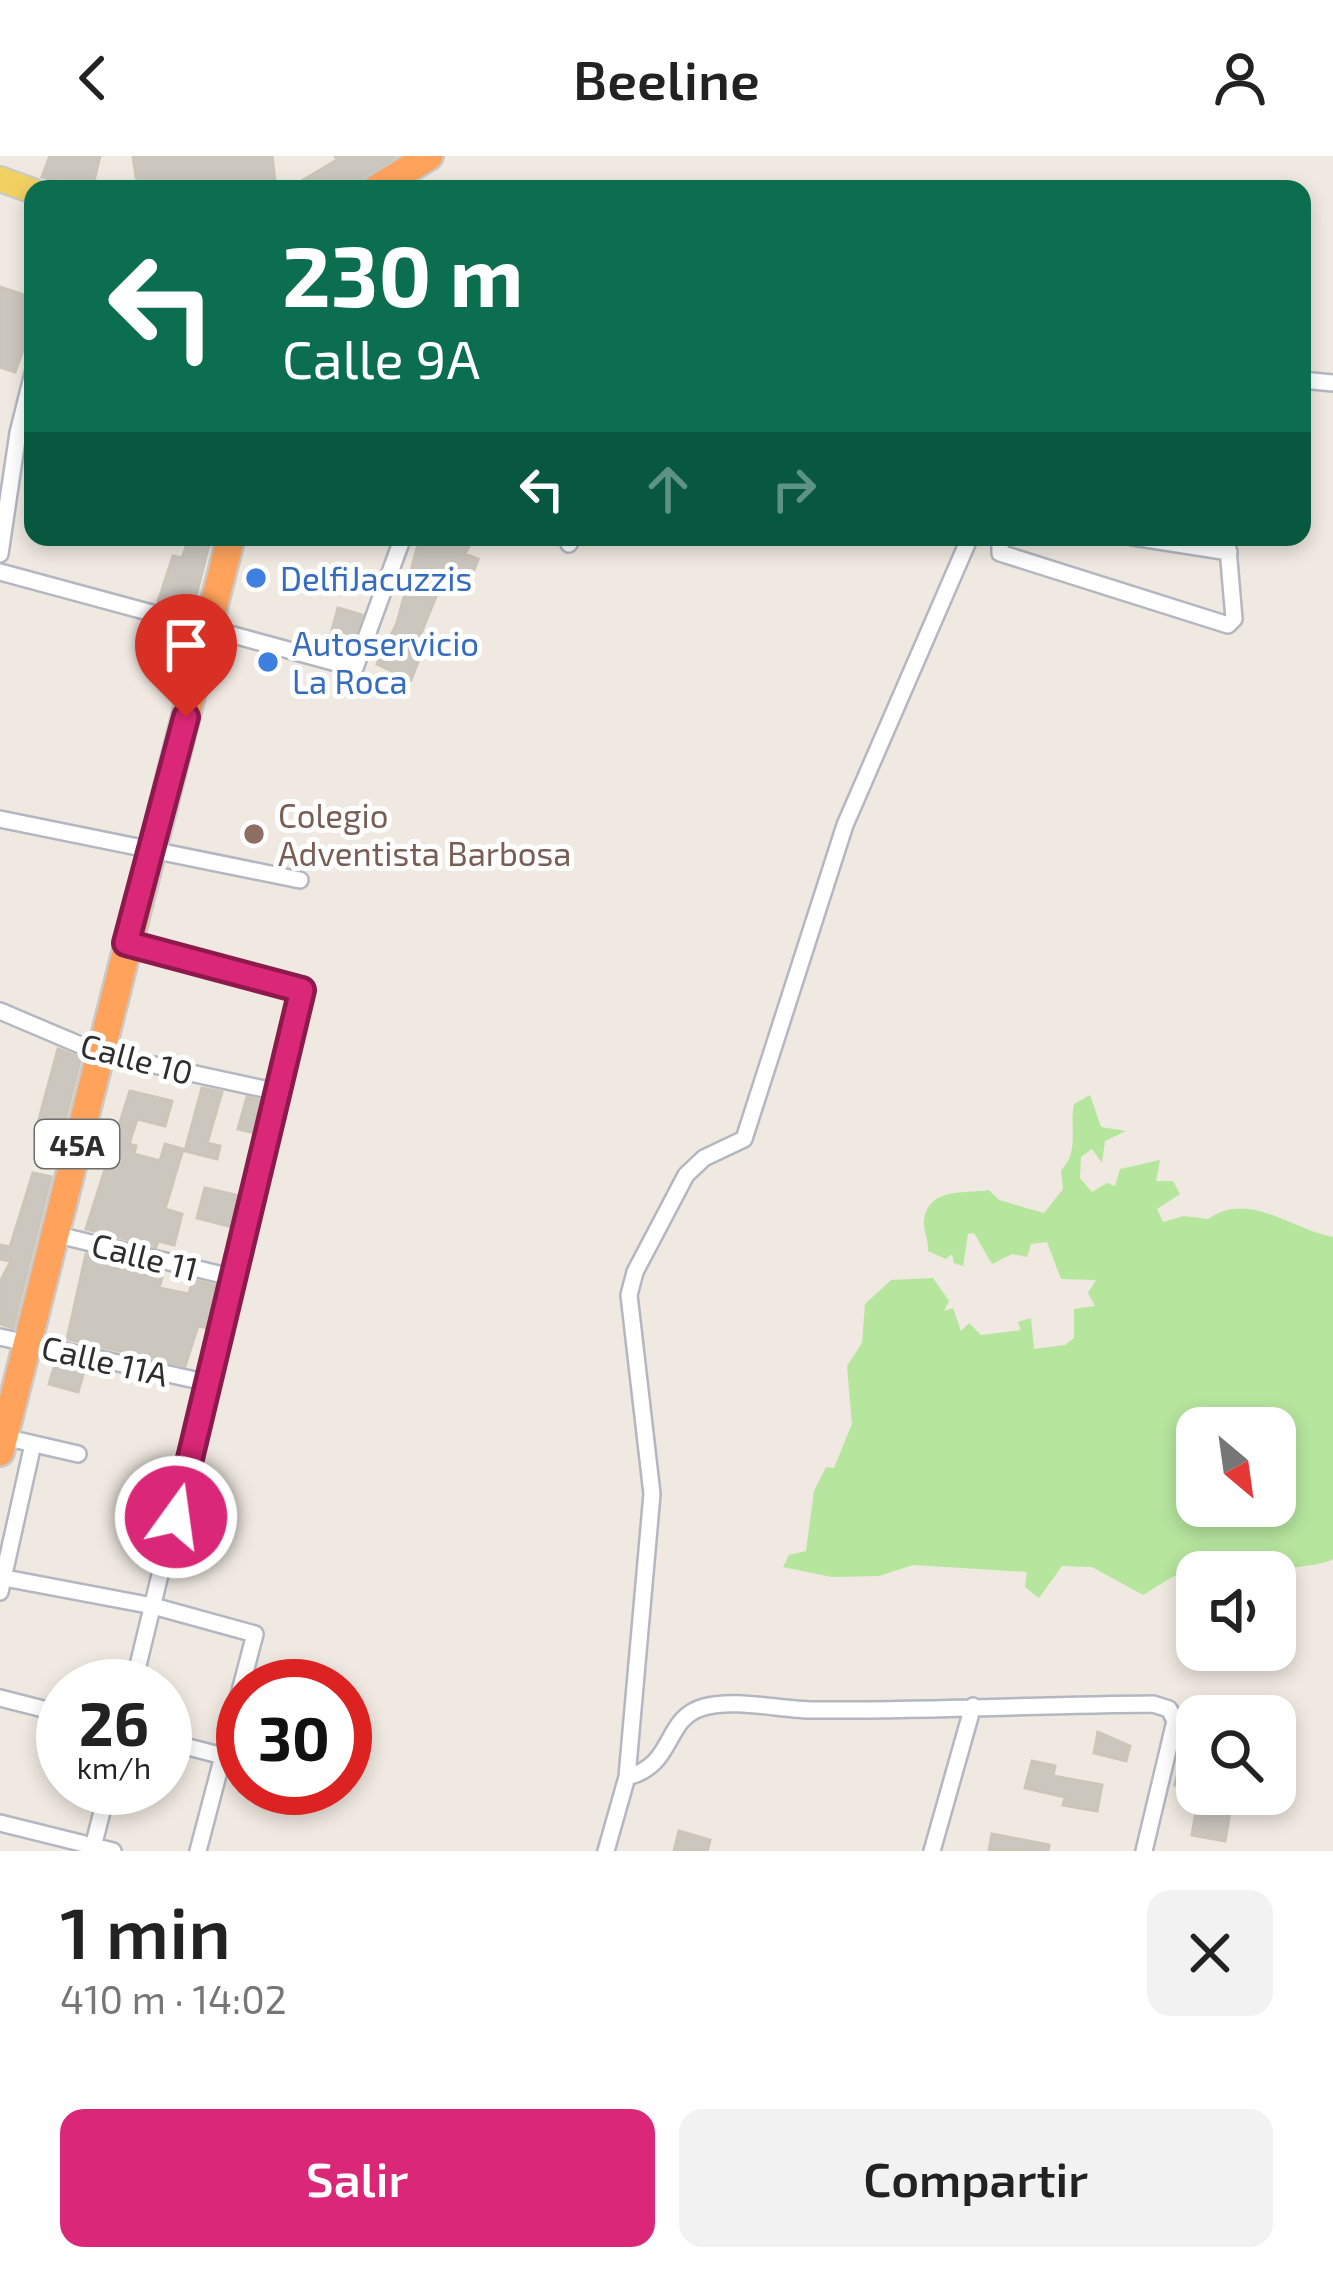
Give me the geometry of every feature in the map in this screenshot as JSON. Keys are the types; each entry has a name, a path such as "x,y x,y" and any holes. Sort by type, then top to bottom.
{"highway":[{"path":"390,180 429,156"},
{"name":"45A","path":"2,1444 14,1340 54,1234 229,546"}],"street":[{"path":"22,414 24,407"},
{"path":"0,554 7,449 24,408"},
{"path":"0,572 355,668 400,546"},
{"path":"606,1851 627,1777 652,1494 629,1295 634,1272 694,1165 735,1147 749,1128 845,825 966,546"},
{"path":"1000,546 1000,553 1228,625 1234,619 1228,546"},
{"path":"0,819 300,880"},
{"path":"126,943 302,990 140,1659"},
{"name":"Calle 10","path":"0,1011 99,1053 278,1092"},
{"name":"Calle 11","path":"54,1234 235,1278"},
{"name":"Calle 11A","path":"14,1340 209,1383"},
{"path":"2,1444 33,1444 79,1454"},
{"path":"33,1444 1,1582 153,1606 255,1634 248,1659"},
{"path":"0,1698 36,1707"},
{"path":"627,1777 646,1772 662,1759 676,1727 705,1706 1153,1704 1169,1709 1172,1737 1144,1851"},
{"path":"932,1851 973,1706"},
{"path":"198,1851 216,1783"},
{"path":"93,1849 101,1815"},
{"path":"0,1822 113,1851"}],"green space":[{"path":"1090,1095 1101,1127 1126,1131 1105,1141 1102,1163 1092,1149 1081,1157 1080,1178 1092,1192 1107,1183 1115,1186 1120,1169 1160,1160 1156,1181 1173,1181 1180,1194 1157,1209 1163,1222 1184,1216 1208,1219 1239,1208 1333,1237 1333,1559 1296,1567 1296,1551 1176,1551 1176,1576 1143,1595 1092,1567 1062,1566 1039,1598 1025,1587 1027,1572 913,1565 879,1576 832,1577 783,1567 789,1555 806,1551 814,1491 826,1467 834,1468 852,1424 847,1366 862,1343 865,1304 891,1280 933,1278 949,1301 944,1311 953,1308 961,1331 969,1323 981,1335 1021,1330 1018,1322 1031,1318 1034,1349 1065,1345 1074,1338 1074,1309 1095,1306 1088,1293 1096,1280 1061,1279 1047,1242 1031,1244 1027,1257 1012,1254 992,1264 974,1233 968,1234 963,1266 954,1263 952,1254 946,1259 928,1251 924,1225 927,1210 940,1197 989,1190 999,1200 1044,1213 1063,1189 1061,1170 1072,1147 1074,1104"}],"building":[{"path":"50,156 100,156 94,180 42,177"},
{"path":"133,156 272,156 275,180 139,180"},
{"path":"335,156 395,156 365,180 303,180 337,160"},
{"path":"0,287 24,295 24,348 15,372 0,367"},
{"path":"187,546 209,546 192,612 158,602 173,556 182,558"},
{"path":"418,546 469,546 465,554 478,559 470,581 446,572 411,658 418,662 411,680 377,664 397,623"},
{"path":"338,608 362,615 348,654 327,648"},
{"path":"58,1049 81,1058 59,1145 35,1134"},
{"path":"202,1088 222,1092 207,1143 220,1146 217,1159 185,1151"},
{"path":"130,1091 172,1101 165,1126 137,1119 129,1144 136,1146 134,1154 160,1161 165,1144 183,1149 165,1209 182,1214 174,1245 158,1241 156,1247 86,1229"},
{"path":"247,1097 263,1101 255,1133 238,1129"},
{"path":"33,1173 51,1177 13,1328 0,1324 0,1282 11,1261 0,1259 0,1245 10,1247"},
{"path":"205,1188 240,1196 232,1227 197,1218"},
{"path":"86,1254 163,1273 159,1288 189,1294 193,1280 218,1286 208,1328 198,1326 185,1366 67,1339"},
{"path":"56,1362 85,1368 78,1392 49,1384"},
{"path":"1098,1732 1130,1746 1126,1761 1094,1753"},
{"path":"1032,1761 1055,1766 1053,1776 1102,1785 1097,1811 1063,1805 1065,1797 1025,1788"},
{"path":"1195,1815 1229,1815 1225,1841 1192,1835"},
{"path":"679,1831 710,1840 707,1851 674,1851"},
{"path":"992,1834 1049,1845 1048,1851 989,1851"}],"place":[{"name":"DelfiJacuzzis","path":"256,578"},
{"name":"Autoservicio La Roca","path":"268,662"},
{"name":"Colegio Adventista Barbosa","path":"254,834"}],"route":[{"path":"176,1517 302,990 126,943 186,717"}]}
